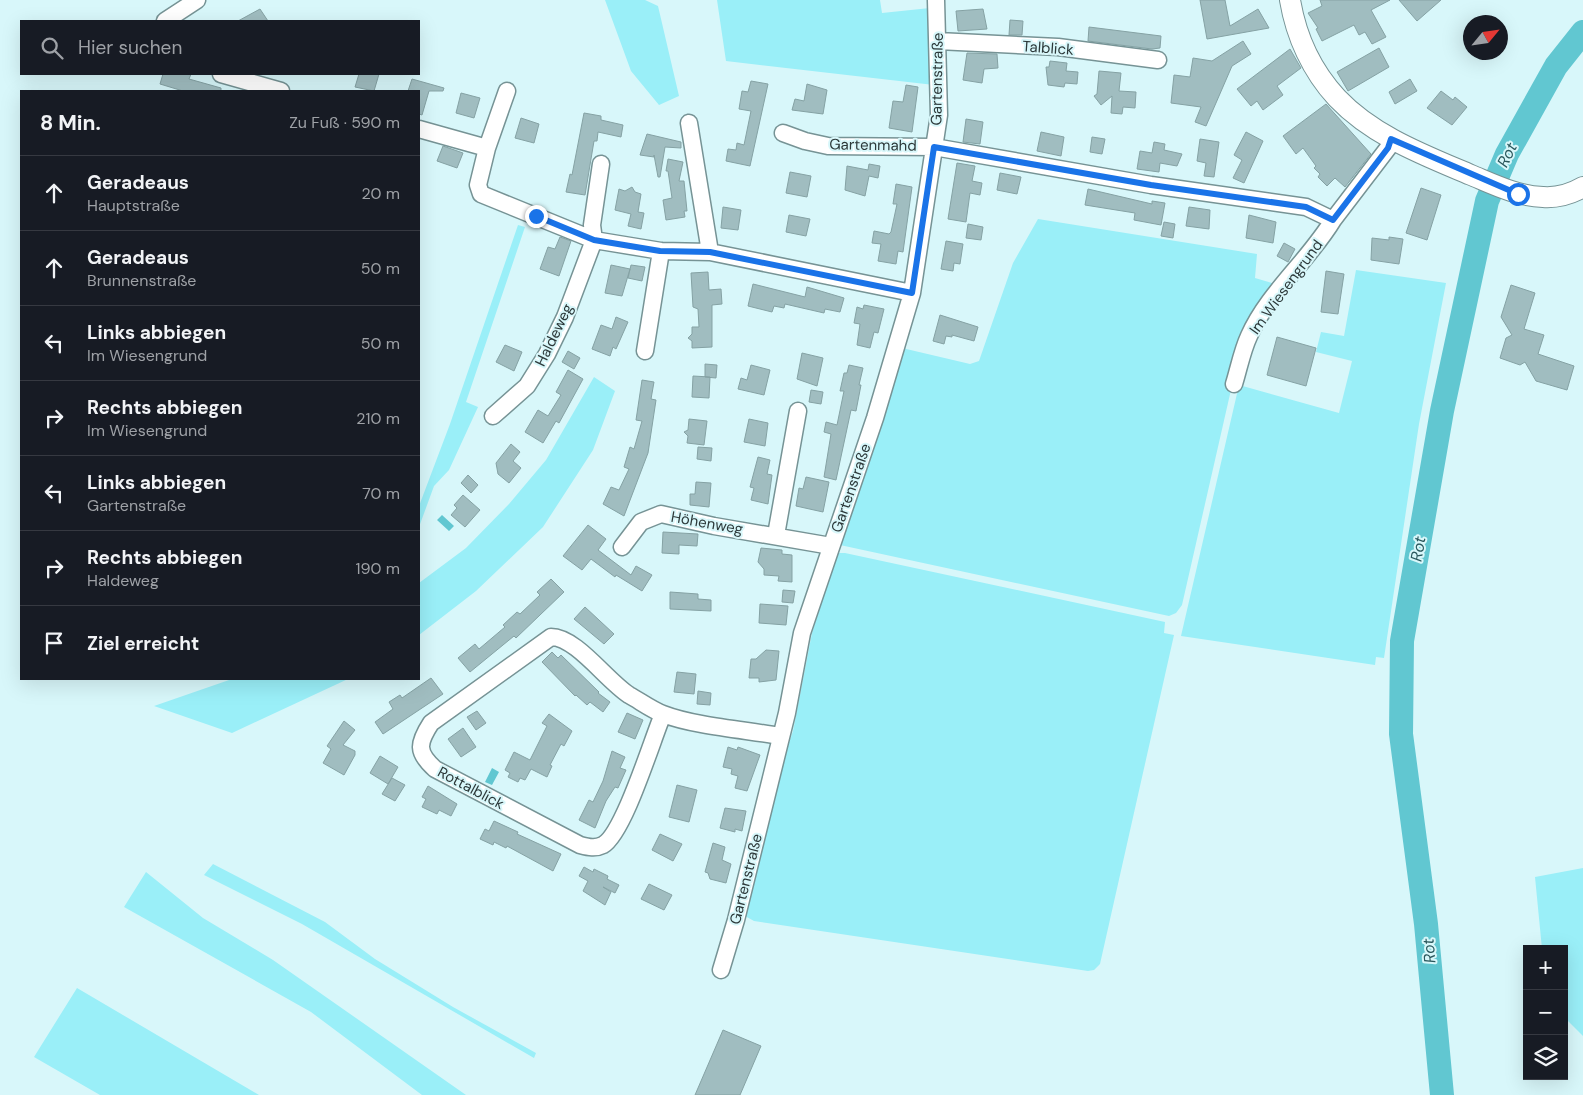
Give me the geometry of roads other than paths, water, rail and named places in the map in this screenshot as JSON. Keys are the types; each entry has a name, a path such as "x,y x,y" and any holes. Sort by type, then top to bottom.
{"street":[{"path":"167,20 197,0"},
{"name":"Gartenstraße","path":"721,970 750,864 787,713 802,633 875,418 912,293 934,147 940,92 936,0"},
{"path":"1290,0 1302,42 1320,78 1357,116 1391,139 1518,194 1544,198 1566,195 1583,187"},
{"name":"Talblick","path":"938,41 1058,47 1158,60"},
{"path":"228,75 242,77 278,90"},
{"path":"507,91 478,185 481,194 594,240 660,251 710,252 912,293"},
{"path":"689,123 710,252"},
{"path":"420,129 488,148"},
{"name":"Gartenmahd","path":"783,133 805,141 828,146 934,147"},
{"name":"Im Wiesengrund","path":"1234,384 1249,336 1259,318 1388,148 1391,139"},
{"path":"934,147 1151,185 1306,207 1333,220"},
{"name":"Haldeweg","path":"493,416 527,386 548,354 565,317 594,240 592,225 601,164"},
{"path":"645,351 660,251"},
{"path":"776,535 798,411"},
{"name":"Höhenweg","path":"622,547 635,527 649,518 661,514 714,526 776,535 831,546"},
{"name":"Rottalblick","path":"663,714 635,791 612,836 604,844 594,848 580,845 435,769 424,760 420,746 422,737 431,723 551,637 564,638 572,643 605,676 628,694 663,714 780,736"}],"waterway":[{"name":"Rot","path":"1442,1095 1426,924 1401,734 1402,641 1442,411 1487,201 1507,154 1556,66 1583,32"}]}
